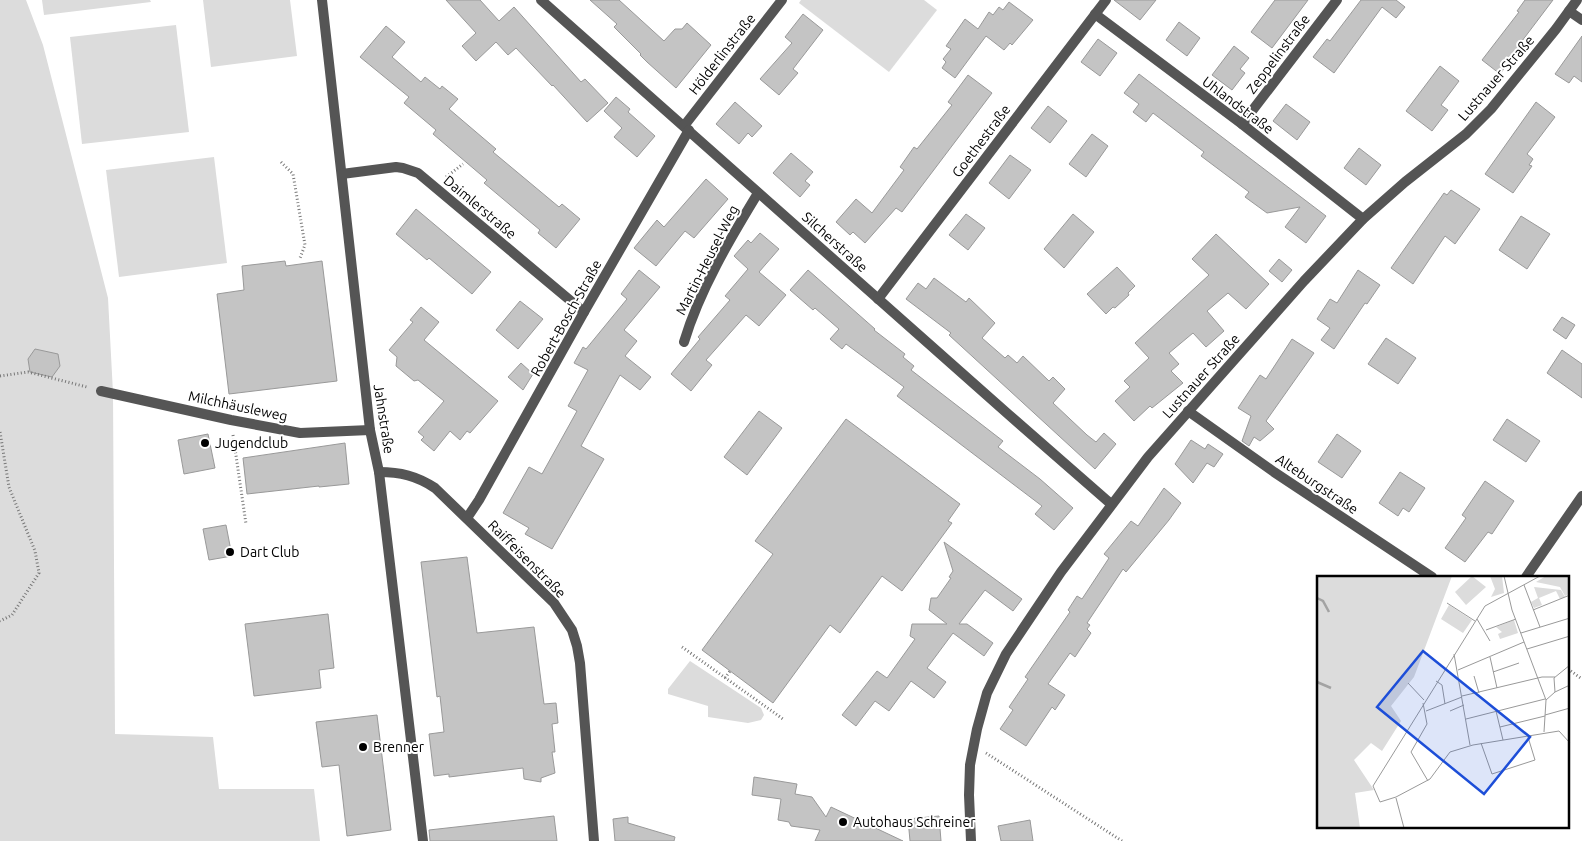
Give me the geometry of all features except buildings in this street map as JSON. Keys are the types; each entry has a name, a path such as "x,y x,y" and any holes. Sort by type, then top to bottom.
{"street":[{"name":"Jahnstraße","path":"322,0 370,430 379,472 424,841"},
{"name":"Silcherstraße","path":"541,0 1111,504"},
{"name":"Hölderlinstraße","path":"686,128 782,0"},
{"name":"Goethestraße","path":"878,299 1106,0"},
{"name":"Zeppelinstraße","path":"1242,124 1336,0"},
{"name":"Lustnauer Straße","path":"971,841 969,779 981,712 987,693 1006,654 1041,601 1148,456 1188,411 1304,281 1363,219 1405,182 1466,134 1484,116 1577,0"},
{"path":"1570,11 1582,20"},
{"name":"Uhlandstraße","path":"1095,14 1242,124 1363,219"},
{"name":"Robert-Bosch-Straße","path":"468,518 686,128"},
{"name":"Daimlerstraße","path":"342,174 403,168 418,173 584,312"},
{"name":"Martin-Heusel-Weg","path":"684,342 690,321 716,268 758,192"},
{"name":"Milchhäusleweg","path":"101,391 231,420 300,433 370,430"},
{"name":"Alteburgstraße","path":"1188,411 1274,472 1430,576"},
{"name":"Raiffeisenstraße","path":"379,472 408,475 423,480 444,495 554,604 572,630 580,663 594,841"},
{"path":"1527,576 1582,496"}],"path":[{"path":"281,162 293,174 305,245 300,258"},
{"path":"435,187 463,164"},
{"path":"0,376 28,372 101,391"},
{"path":"231,420 246,524"},
{"path":"0,432 9,487 35,551 39,573 12,615 0,621"},
{"path":"682,648 784,719"},
{"path":"1570,670 1582,679"},
{"path":"725,678 730,671"},
{"path":"974,745 1122,841"}],"shaded area":[{"path":"0,0 26,0 43,45 108,298 113,393 115,734 213,737 219,789 314,789 320,841 0,841"},
{"path":"42,0 150,0 151,2 44,15"},
{"path":"203,0 290,0 297,56 211,67"},
{"path":"801,0 924,0 937,10 889,72 799,3"},
{"path":"176,25 189,132 82,144 70,37"},
{"path":"214,157 227,263 119,277 106,170"},
{"path":"690,661 761,708 764,715 761,720 748,723 708,717 708,706 668,694 668,689"}],"place":[{"name":"Jugendclub","path":"205,443"},
{"name":"Dart Club","path":"230,552"},
{"name":"Brenner","path":"363,747"},
{"name":"Autohaus Schreiner","path":"843,822"}]}
